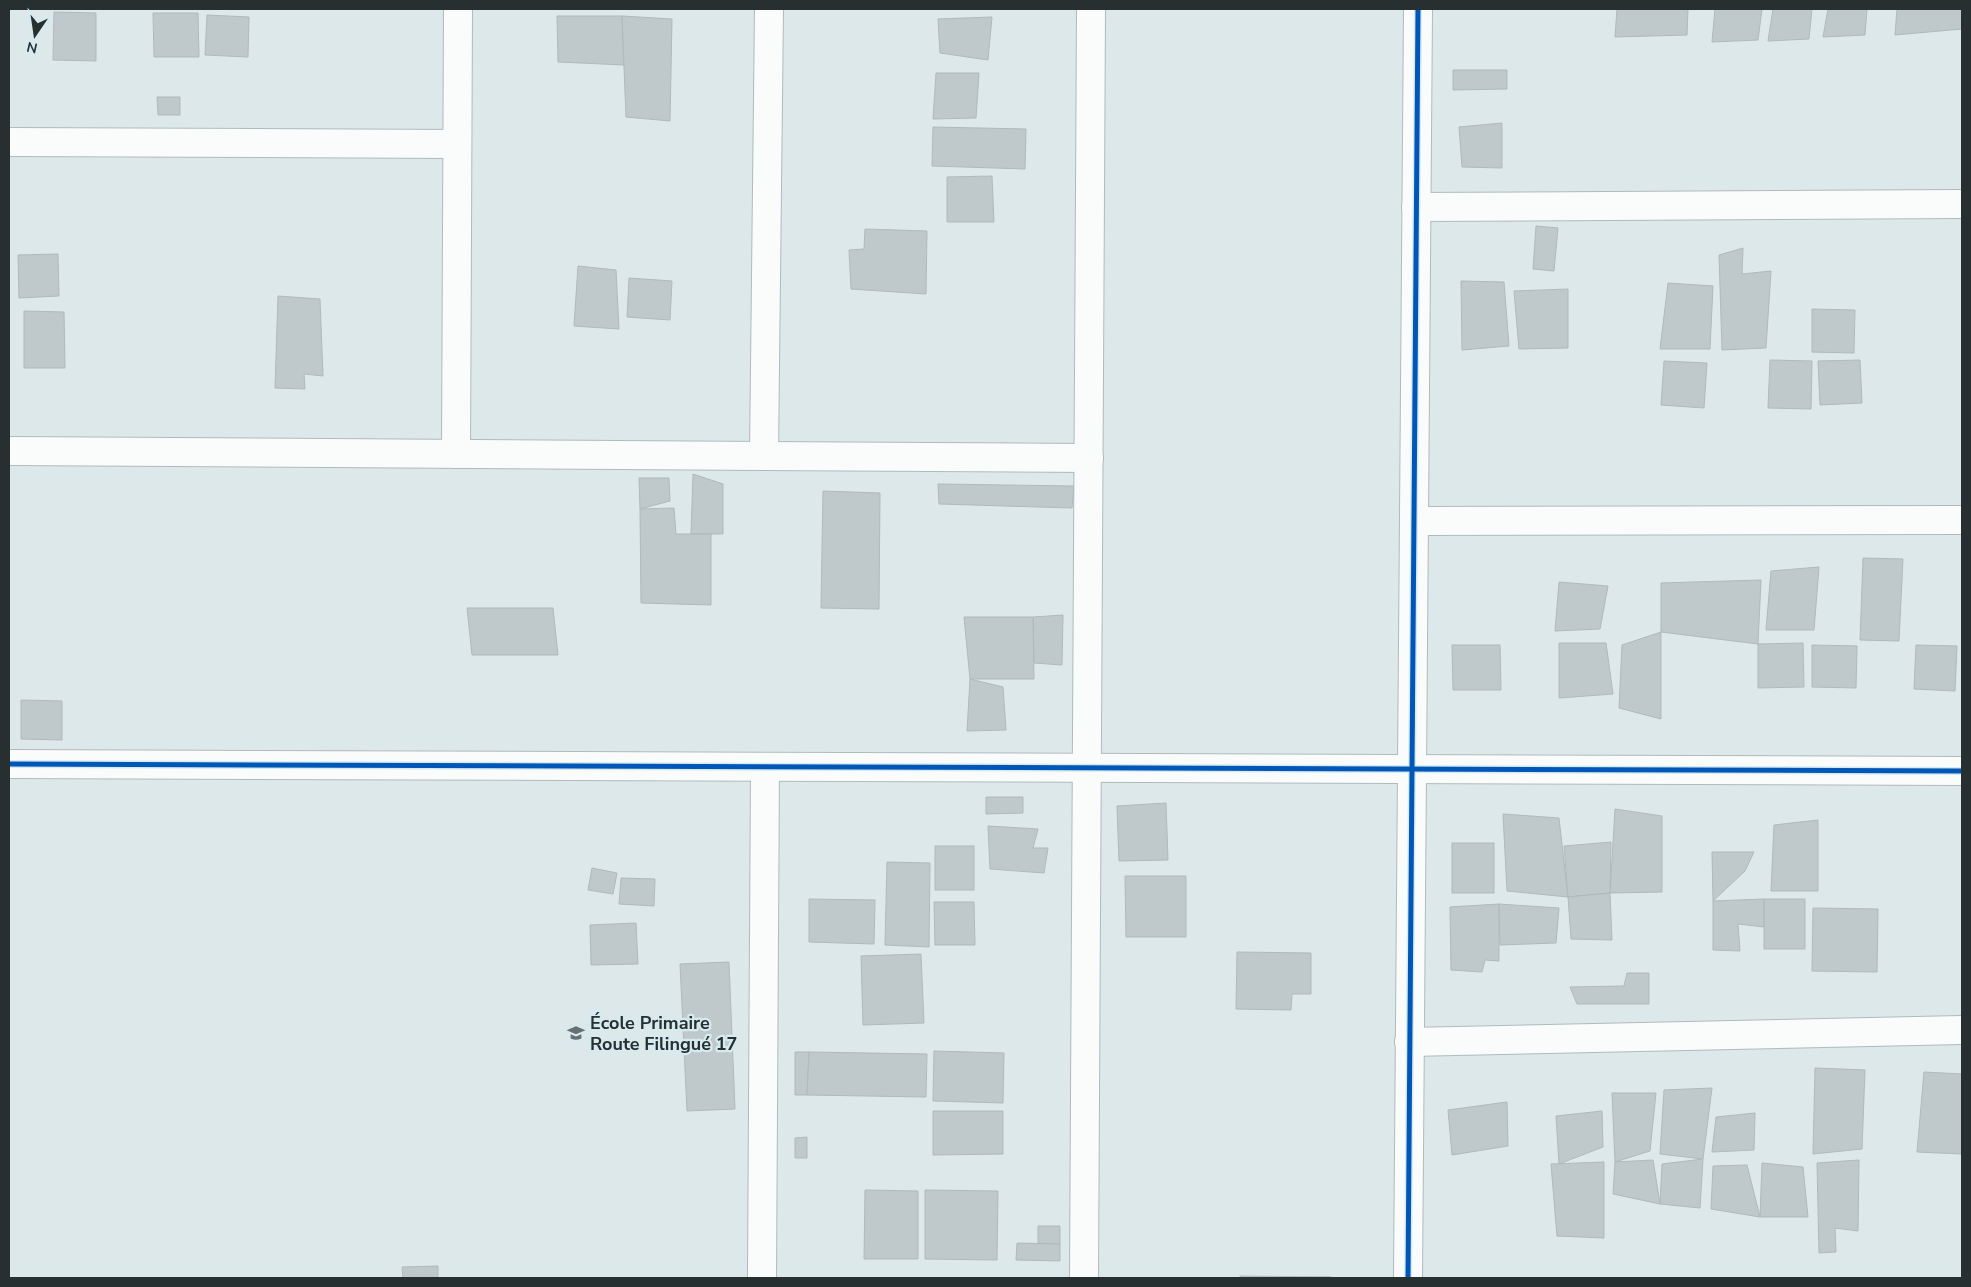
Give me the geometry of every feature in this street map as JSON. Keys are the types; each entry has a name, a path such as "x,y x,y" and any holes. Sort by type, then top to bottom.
{"street":[{"path":"456,454 458,9"},
{"path":"764,456 769,9"},
{"path":"1084,1278 1091,9"},
{"path":"1408,1278 1418,9"},
{"path":"9,142 457,144"},
{"path":"1416,207 1962,204"},
{"path":"9,451 1089,458"},
{"path":"1414,521 1962,520"},
{"path":"9,764 1962,772"},
{"path":"762,1278 765,767"},
{"path":"1409,1042 1962,1030"}],"building":[{"path":"1617,9 1688,9 1687,35 1615,37"},
{"path":"1715,9 1762,9 1758,40 1712,42"},
{"path":"1773,9 1812,9 1809,39 1768,41"},
{"path":"1828,9 1867,9 1865,35 1823,37"},
{"path":"1897,9 1962,9 1962,29 1895,35"},
{"path":"54,12 96,13 96,61 53,60"},
{"path":"153,13 198,13 199,57 154,57"},
{"path":"207,15 249,17 248,57 205,55"},
{"path":"557,16 622,16 624,65 558,62"},
{"path":"622,16 672,19 670,121 626,117"},
{"path":"992,17 988,60 940,53 938,19"},
{"path":"1453,70 1507,70 1507,89 1453,90"},
{"path":"936,73 979,73 976,118 933,119"},
{"path":"157,97 180,97 180,115 158,115"},
{"path":"1502,123 1502,168 1462,167 1459,127"},
{"path":"933,127 1026,129 1025,169 932,166"},
{"path":"992,176 994,222 947,222 947,177"},
{"path":"1536,226 1558,228 1554,271 1533,269"},
{"path":"865,229 927,231 926,294 851,289 849,250 864,249"},
{"path":"1743,248 1742,274 1771,271 1766,348 1722,350 1719,255"},
{"path":"58,254 59,296 19,298 18,255"},
{"path":"578,266 616,270 619,329 574,326"},
{"path":"629,278 672,281 670,320 627,317"},
{"path":"1461,281 1504,282 1509,346 1462,350"},
{"path":"1668,283 1713,286 1710,349 1660,349"},
{"path":"1568,289 1568,348 1519,349 1514,291"},
{"path":"278,296 320,299 323,376 304,374 305,389 275,388"},
{"path":"1812,309 1855,310 1854,353 1812,352"},
{"path":"24,311 64,312 65,368 24,368"},
{"path":"1770,360 1812,361 1811,409 1768,408"},
{"path":"1860,360 1862,403 1820,405 1818,361"},
{"path":"1664,361 1707,363 1704,408 1661,405"},
{"path":"693,474 723,484 723,534 691,534"},
{"path":"639,478 669,478 670,501 640,509"},
{"path":"938,484 1074,486 1072,508 939,504"},
{"path":"823,491 880,493 879,609 821,608"},
{"path":"674,508 676,534 711,534 711,605 641,603 640,509"},
{"path":"1863,558 1903,559 1899,641 1860,640"},
{"path":"1819,567 1814,630 1766,630 1771,571"},
{"path":"1761,580 1758,644 1661,632 1661,583"},
{"path":"1559,582 1608,586 1600,629 1555,631"},
{"path":"467,608 553,608 558,655 472,655"},
{"path":"1063,615 1062,665 1034,663 1033,617"},
{"path":"964,617 1033,617 1034,679 970,679"},
{"path":"1661,632 1661,719 1619,708 1622,645"},
{"path":"1559,643 1606,643 1613,694 1559,698"},
{"path":"1803,643 1804,687 1758,688 1758,644"},
{"path":"1452,645 1500,645 1501,690 1453,690"},
{"path":"1812,645 1857,646 1856,688 1812,687"},
{"path":"1916,645 1957,646 1955,691 1914,689"},
{"path":"970,679 1003,687 1006,730 967,731"},
{"path":"21,700 62,701 62,740 21,739"},
{"path":"986,797 1023,797 1023,813 986,814"},
{"path":"1166,803 1168,860 1119,861 1117,806"},
{"path":"1615,809 1662,816 1662,892 1610,893"},
{"path":"1503,814 1559,818 1568,897 1507,891"},
{"path":"1818,820 1818,891 1771,891 1774,825"},
{"path":"988,826 1038,829 1033,848 1048,848 1044,873 990,869"},
{"path":"1611,842 1610,893 1568,897 1564,846"},
{"path":"1452,843 1494,843 1494,893 1452,893"},
{"path":"935,846 974,846 974,890 935,890"},
{"path":"1712,852 1754,852 1745,871 1713,901"},
{"path":"887,862 930,863 929,947 885,945"},
{"path":"592,868 617,873 613,894 588,890"},
{"path":"1125,876 1186,876 1186,937 1126,937"},
{"path":"621,878 655,879 654,906 619,904"},
{"path":"1610,893 1612,940 1571,939 1568,897"},
{"path":"809,899 875,900 874,944 809,942"},
{"path":"1764,899 1805,899 1805,949 1764,949"},
{"path":"1764,899 1764,927 1738,924 1740,951 1713,950 1713,901"},
{"path":"934,902 974,902 975,945 935,945"},
{"path":"1499,904 1499,961 1485,960 1482,972 1451,970 1450,907"},
{"path":"1499,904 1559,908 1556,943 1500,945"},
{"path":"1813,908 1878,909 1877,972 1812,971"},
{"path":"636,923 638,964 591,965 590,925"},
{"path":"1237,952 1311,953 1311,994 1292,994 1291,1010 1236,1009"},
{"path":"921,954 924,1023 863,1025 861,956"},
{"path":"729,962 735,1109 687,1111 680,964"},
{"path":"1627,973 1649,973 1649,1004 1577,1004 1570,987 1624,986"},
{"path":"934,1051 1004,1053 1003,1103 933,1101"},
{"path":"795,1052 809,1052 807,1095 795,1095"},
{"path":"809,1052 927,1054 926,1097 807,1095"},
{"path":"1815,1068 1865,1070 1862,1149 1813,1154"},
{"path":"1924,1072 1962,1074 1962,1154 1917,1152"},
{"path":"1712,1088 1703,1159 1660,1154 1664,1090"},
{"path":"1612,1093 1656,1093 1650,1151 1615,1162"},
{"path":"1507,1102 1508,1146 1452,1155 1448,1110"},
{"path":"933,1111 1003,1111 1003,1154 933,1155"},
{"path":"1602,1111 1603,1147 1559,1164 1556,1116"},
{"path":"1755,1113 1754,1150 1712,1152 1716,1117"},
{"path":"807,1137 807,1158 795,1158 795,1138"},
{"path":"1703,1159 1700,1208 1660,1204 1662,1164"},
{"path":"1653,1160 1660,1204 1613,1194 1615,1162"},
{"path":"1859,1160 1858,1231 1835,1228 1836,1252 1819,1253 1817,1163"},
{"path":"1604,1162 1604,1238 1557,1236 1551,1164"},
{"path":"1762,1163 1803,1167 1808,1217 1760,1217"},
{"path":"1747,1165 1760,1217 1711,1209 1713,1166"},
{"path":"865,1190 918,1191 918,1259 864,1259"},
{"path":"925,1190 998,1191 997,1260 925,1259"},
{"path":"1038,1226 1060,1226 1060,1244 1038,1243"},
{"path":"1017,1243 1060,1244 1060,1261 1016,1260"},
{"path":"438,1266 438,1278 403,1278 402,1267"},
{"path":"1240,1276 1331,1277 1240,1278"}],"cycle path":[{"path":"1408,1278 1418,9"},
{"path":"9,764 1962,771"}],"place":[{"name":"École Primaire Route Filingué 17","path":"576,1033"}]}
